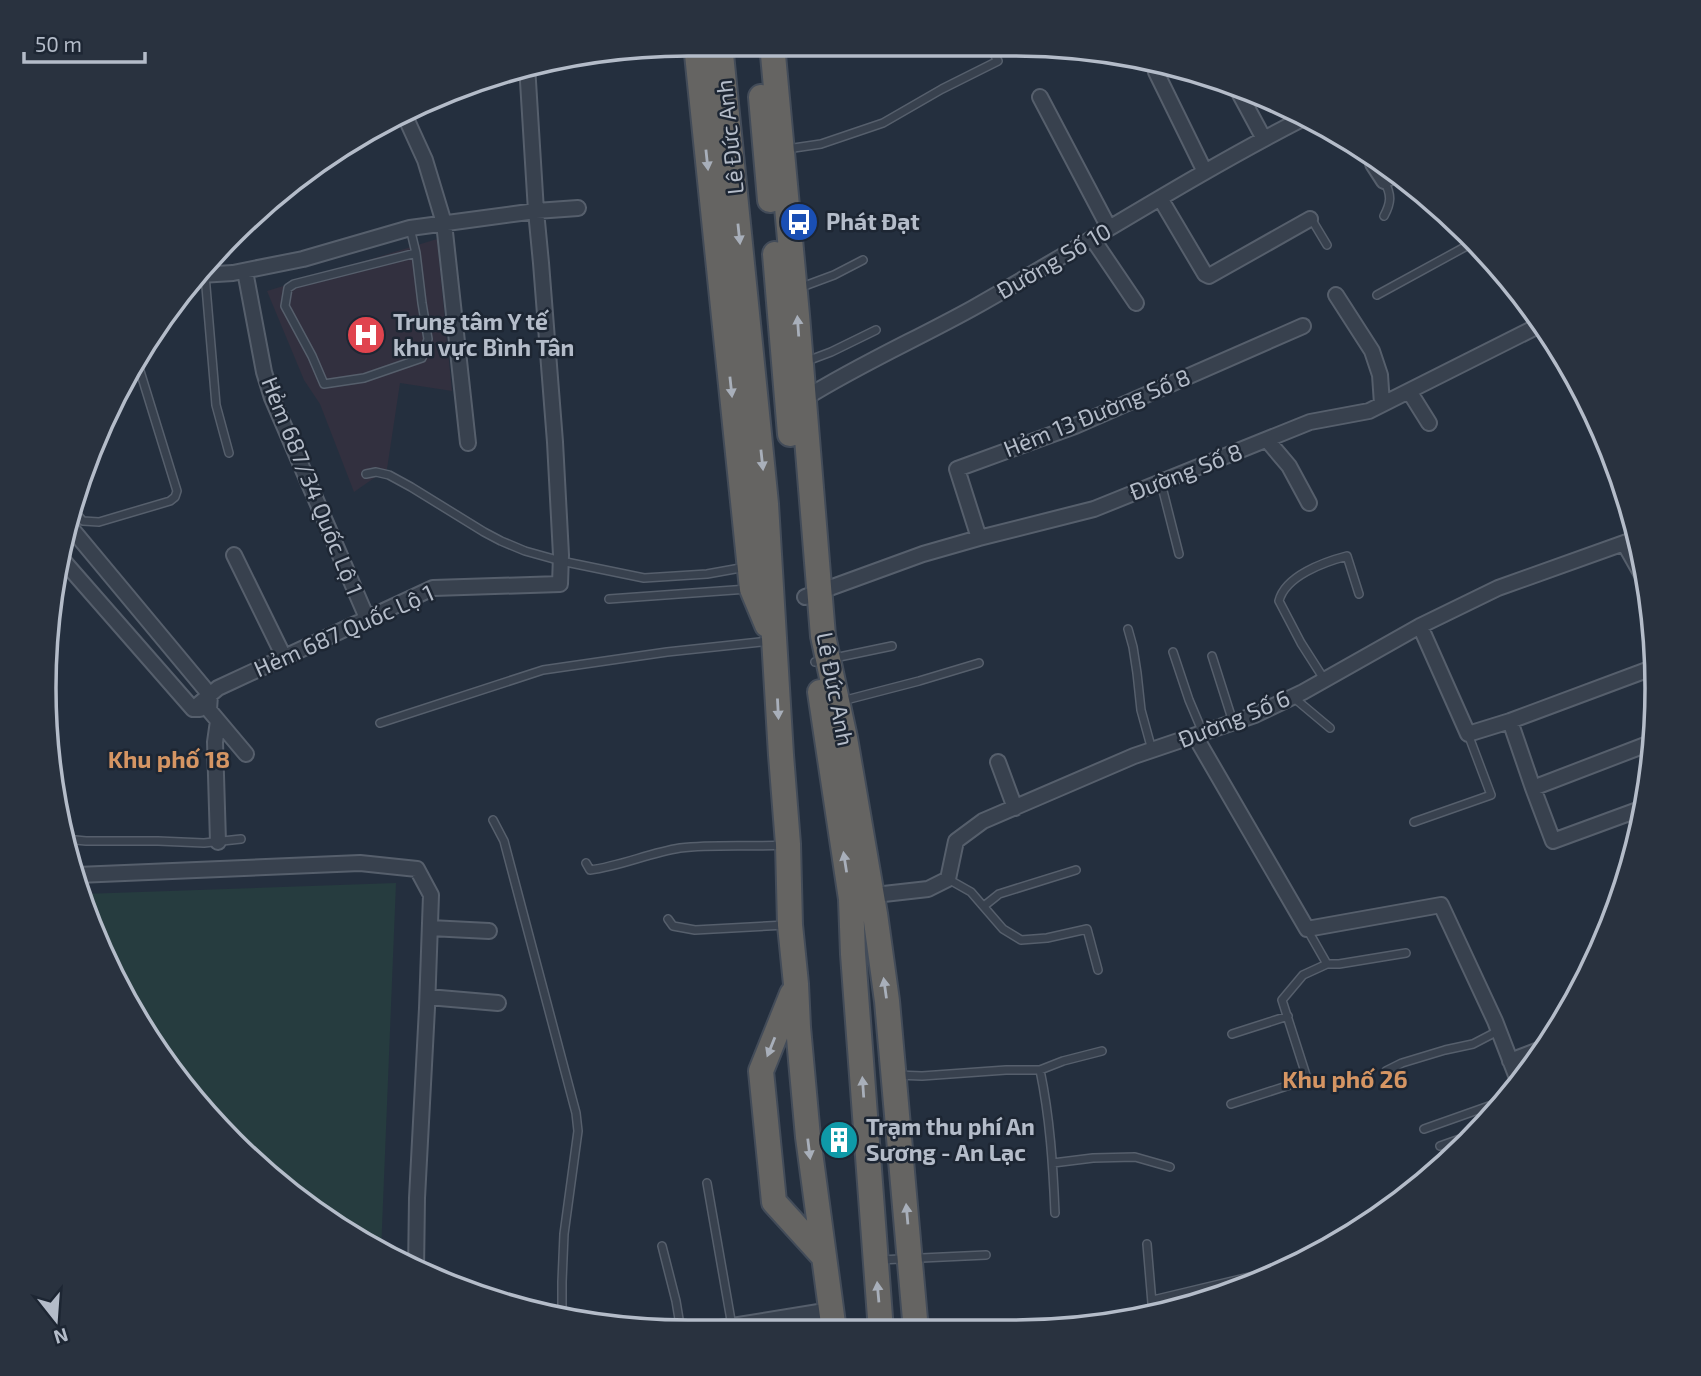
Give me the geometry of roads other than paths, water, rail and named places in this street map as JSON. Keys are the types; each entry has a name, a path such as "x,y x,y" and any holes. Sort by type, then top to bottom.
{"highway":[{"name":"Lê Đức Anh","path":"697,56 751,578 774,641"},
{"name":"Lê Đức Anh","path":"721,56 766,504 797,1027 832,1320"},
{"name":"Lê Đức Anh","path":"757,56 787,404 821,660 861,897 887,1001 915,1320"},
{"name":"Lê Đức Anh","path":"773,56 801,363 812,595"},
{"path":"704,127 728,124"},
{"name":"Lê Đức Anh","path":"861,897 853,954 880,1320"},
{"name":"Lê Đức Anh","path":"796,984 761,1071 774,1202 823,1256"}],"street":[{"path":"1156,73 1205,172"},
{"path":"528,77 561,558"},
{"path":"1040,97 1109,228"},
{"path":"1243,100 1264,139"},
{"path":"407,121 425,160 444,223 468,443"},
{"name":"Đường Số 10","path":"803,399 972,308 1296,122"},
{"path":"1160,198 1205,274 1209,276 1310,219"},
{"path":"210,274 245,271 303,259 410,228 578,208"},
{"path":"1092,238 1136,303"},
{"name":"Hẻm 687/34 Quốc Lộ 1","path":"245,271 264,372 272,398 367,618"},
{"path":"1336,295 1372,351 1380,375 1382,404"},
{"name":"Hẻm 13 Đường Số 8","path":"979,538 957,469 1075,426 1303,326"},
{"name":"Đường Số 8","path":"812,595 923,554 1094,509 1310,422 1369,411 1532,329"},
{"path":"1409,391 1429,423"},
{"path":"1267,440 1289,466 1309,503"},
{"path":"76,534 210,695 214,715 218,842"},
{"name":"Đường Số 6","path":"948,879 956,841 984,821 1134,756 1255,715 1293,697 1420,626 1498,588 1627,541"},
{"path":"234,555 284,657"},
{"name":"Hẻm 687 Quốc Lộ 1","path":"193,709 218,688 433,588 560,584 561,558"},
{"path":"68,566 193,709 214,715 246,754"},
{"path":"1420,626 1468,734 1645,671"},
{"path":"150,658 166,643"},
{"path":"1510,721 1553,841 1633,812"},
{"path":"1199,735 1307,929 1441,905 1499,1030 1514,1073"},
{"path":"1533,788 1642,746"},
{"path":"998,762 1015,808"},
{"path":"85,875 360,863 417,869 430,895 430,928 416,1259"},
{"path":"861,897 928,890 948,879"},
{"path":"430,928 489,930"},
{"path":"428,997 498,1003"},
{"path":"1510,1061 1527,1054"}],"lane":[{"path":"783,149 821,144 883,123 998,61 995,56"},
{"path":"1384,216 1391,203 1389,181"},
{"path":"1310,219 1327,245"},
{"path":"410,228 416,253 428,338 422,358 364,378 324,384 285,306 288,288 294,284 416,253"},
{"path":"1377,295 1465,247"},
{"path":"795,290 863,260"},
{"path":"203,283 216,405 229,453"},
{"path":"801,363 876,330"},
{"path":"80,518 83,521 99,523 170,501 175,497 177,491 141,373"},
{"path":"366,474 376,472 389,475 484,532 525,551 644,578 707,575 751,578"},
{"path":"1161,482 1179,554"},
{"path":"1324,679 1279,601 1282,592 1290,582 1305,573 1347,556 1359,594"},
{"path":"609,598 751,578"},
{"path":"1128,629 1141,710 1153,750"},
{"path":"380,723 543,670 667,652 774,641"},
{"path":"821,660 892,646"},
{"path":"1173,652 1199,735"},
{"path":"1212,656 1233,723"},
{"path":"830,704 979,663"},
{"path":"1293,697 1330,728"},
{"path":"1414,822 1491,795 1468,734"},
{"path":"493,820 504,841 576,1112 578,1131 564,1234 562,1307"},
{"path":"75,840 182,843 242,839"},
{"path":"586,863 590,870 612,867 649,854 680,848 788,844"},
{"path":"984,906 999,894 1076,870"},
{"path":"948,879 971,892 1003,929 1021,940 1047,938 1087,929 1098,971"},
{"path":"668,919 673,926 695,930 790,925"},
{"path":"1307,929 1327,964"},
{"path":"1231,1104 1299,1082 1306,1075 1282,1000 1303,975 1327,964 1406,953"},
{"path":"1232,1034 1288,1016"},
{"path":"1386,1071 1402,1063 1473,1044 1499,1030"},
{"path":"893,1075 1040,1070 1102,1051"},
{"path":"1040,1070 1053,1163 1055,1213"},
{"path":"1424,1129 1486,1107"},
{"path":"1440,1146 1453,1141"},
{"path":"1053,1163 1135,1157 1170,1167"},
{"path":"707,1183 731,1320"},
{"path":"1147,1244 1153,1304"},
{"path":"662,1246 679,1320"},
{"path":"875,1261 986,1255"},
{"path":"1153,1300 1225,1283"}],"place":[{"name":"Phát Đạt","path":"799,222"},
{"name":"Trung tâm Y tế khu vực Bình Tân","path":"366,335"},
{"name":"Trạm thu phí An Sương - An Lạc","path":"839,1140"}],"district":[{"name":"Khu phố 18","path":"169,760"},
{"name":"Khu phố 26","path":"1345,1080"}]}
